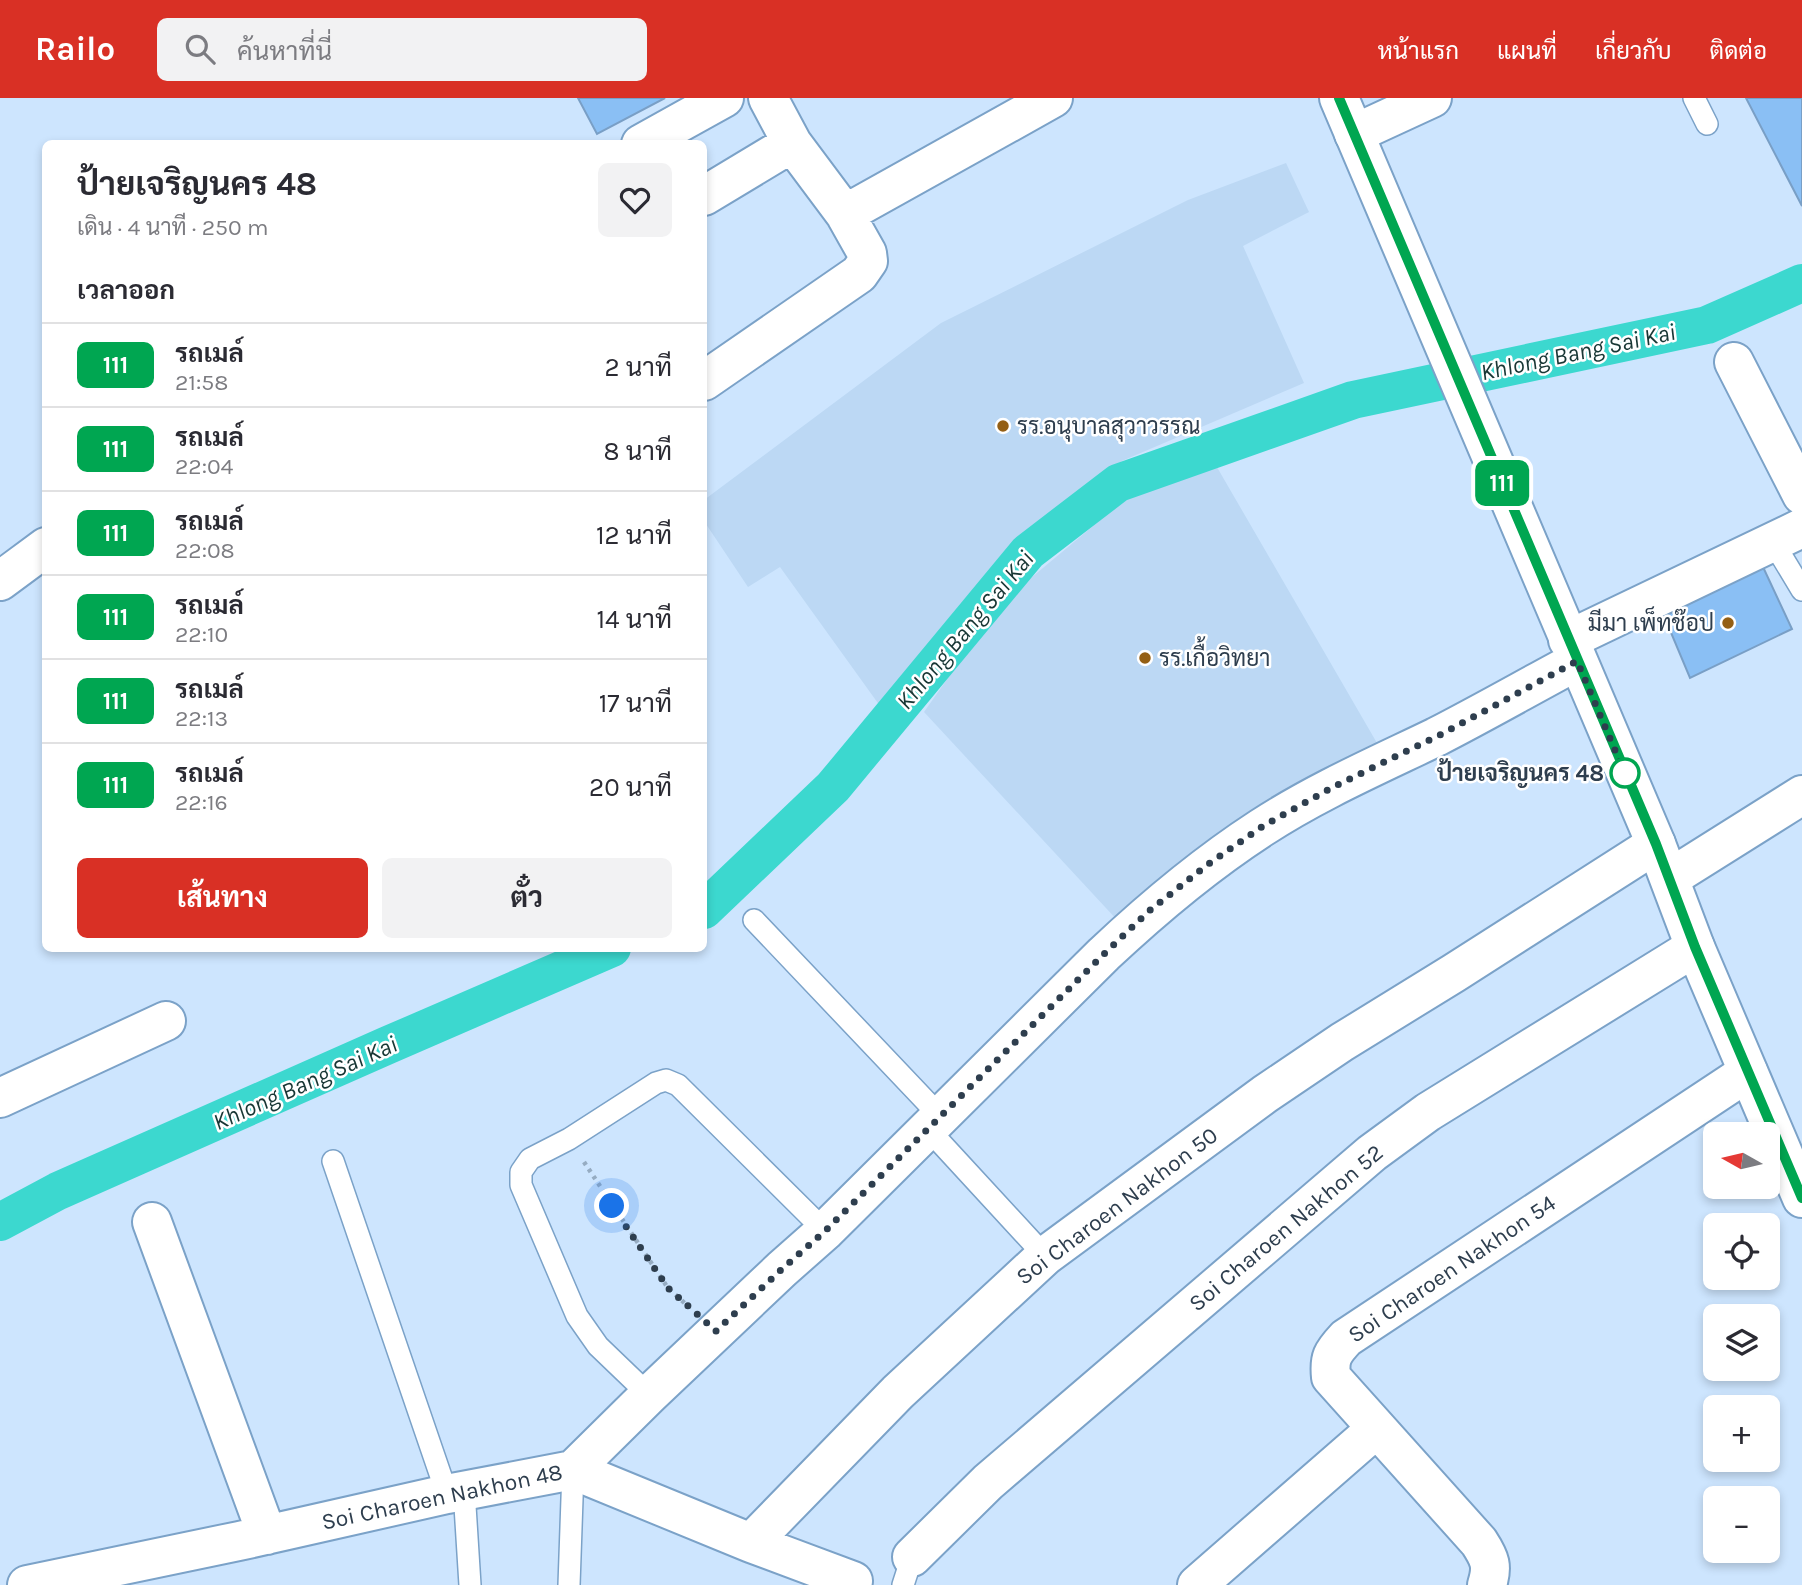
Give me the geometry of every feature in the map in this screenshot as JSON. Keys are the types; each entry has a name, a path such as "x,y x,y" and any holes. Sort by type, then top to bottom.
{"street":[{"path":"648,140 724,98"},
{"path":"707,379 859,274 867,261 867,253 845,214 792,143 768,98"},
{"path":"845,214 1053,98"},
{"path":"1339,98 1663,861 1695,947 1802,1198"},
{"path":"1354,134 1432,98"},
{"path":"707,194 792,143"},
{"path":"1734,362 1802,495"},
{"name":"Soi Charoen Nakhon 48","path":"27,1585 267,1535 455,1492 573,1470 716,1331 825,1231 1149,911 1207,865 1263,826 1335,786 1440,735 1572,651 1787,535"},
{"path":"0,581 42,550"},
{"name":"Soi Charoen Nakhon 50","path":"751,1542 898,1392 1045,1256 1265,1094 1309,1064 1663,861 1802,795"},
{"name":"Soi Charoen Nakhon 52","path":"907,1571 988,1482 1372,1153 1428,1112 1695,947"},
{"path":"0,1098 166,1021"},
{"name":"Soi Charoen Nakhon 54","path":"1487,1585 1491,1571 1489,1557 1479,1542 1331,1377 1329,1362 1335,1349 1346,1338 1748,1072"},
{"path":"152,1222 267,1535"},
{"path":"1198,1585 1376,1429"},
{"path":"573,1470 853,1581"}],"lane":[{"path":"1694,98 1707,124"},
{"path":"1787,535 1802,590"},
{"path":"754,920 934,1123 1045,1256"},
{"path":"649,1395 598,1346 577,1316 521,1185 521,1172 530,1159 569,1139 656,1083 666,1080 678,1085 825,1231"},
{"path":"333,1161 455,1492 470,1585"},
{"path":"569,1585 573,1470"}],"path":[{"path":"569,1139 668,1288 716,1331"}],"shaded area":[{"name":"รร.อนุบาลสุวาวรรณ","path":"1286,163 1309,212 1243,246 1304,383 1122,461 1003,557 961,603 880,706 780,567 748,587 707,526 707,498 941,323 1188,200"},
{"name":"รร.เกื้อวิทยา","path":"1214,462 1388,762 1131,935 924,712 1000,604 1123,501"}],"building":[{"path":"578,98 665,98 597,134"},
{"path":"1746,98 1802,98 1802,206"},
{"name":"มีมา เพ็ทช๊อป","path":"1763,567 1792,629 1690,678 1664,616"}],"waterway":[{"name":"Khlong Bang Sai Kai","path":"707,907 833,787 1028,552 1118,483 1353,400 1707,325 1802,283"},
{"name":"Khlong Bang Sai Kai","path":"0,1222 58,1191 603,952"}],"bus line":[{"name":"111","path":"1339,98 1656,844 1695,947 1802,1198"}],"place":[{"name":"รร.อนุบาลสุวาวรรณ","path":"1003,426"},
{"name":"มีมา เพ็ทช๊อป","path":"1728,623"},
{"name":"รร.เกื้อวิทยา","path":"1145,658"},
{"name":"ป้ายเจริญนคร 48","path":"1625,773"}],"route":[{"path":"612,1206 668,1288 716,1331 825,1231 1149,911 1207,865 1263,826 1577,661 1626,776 1625,773"}]}
